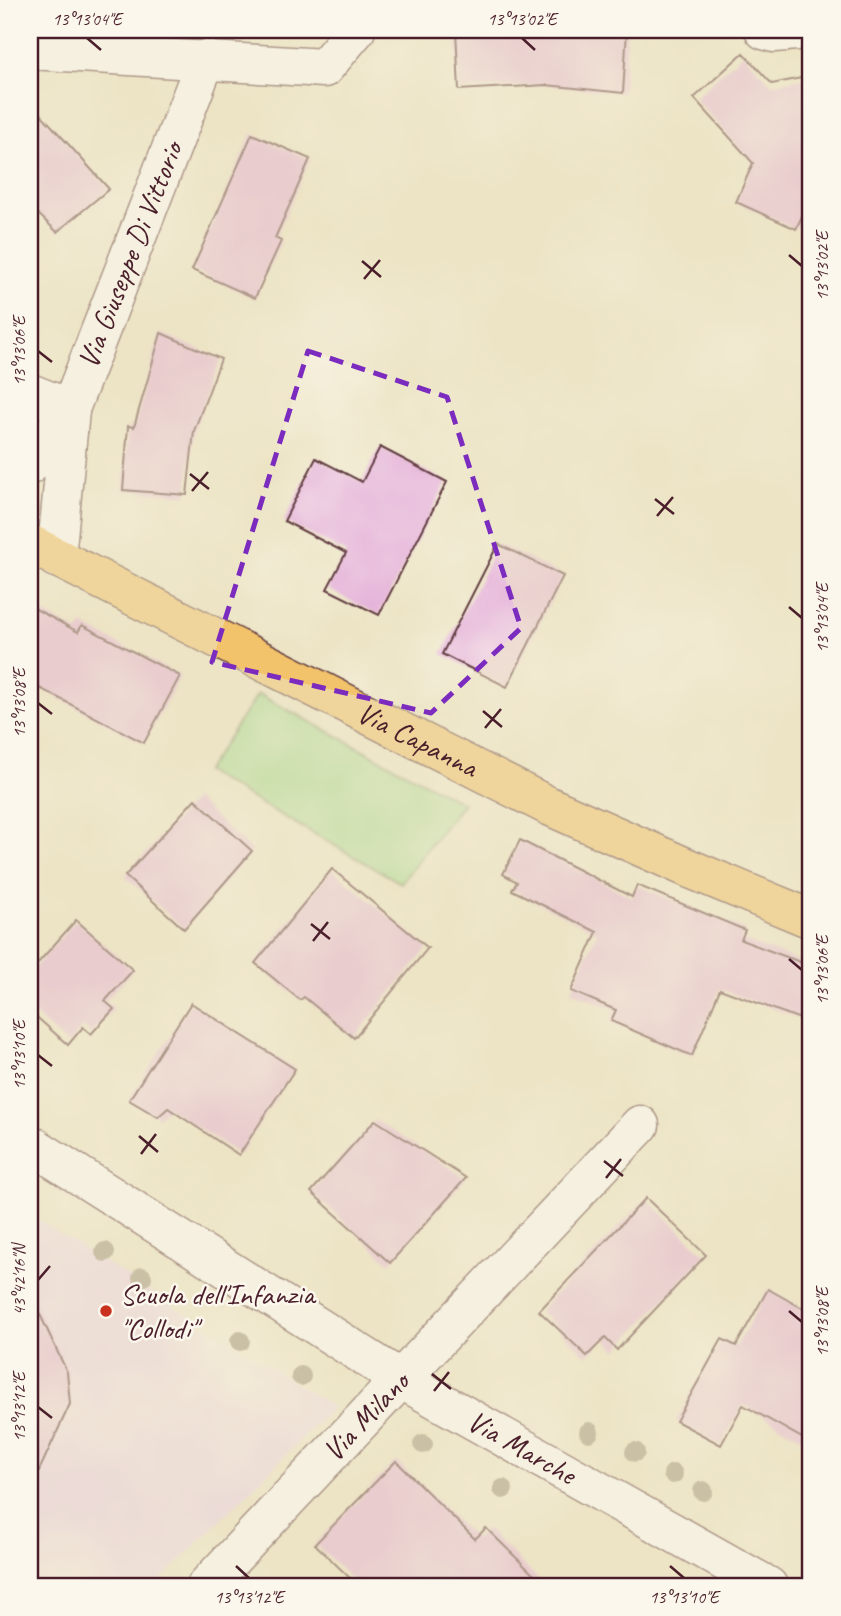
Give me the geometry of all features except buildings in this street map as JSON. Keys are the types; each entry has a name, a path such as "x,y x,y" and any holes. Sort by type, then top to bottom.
{"main road":[{"name":"Via Capanna","path":"43,551 549,806 811,919"}],"street":[{"path":"30,50 324,68 356,30"},
{"path":"764,30 774,33 808,30"},
{"name":"Via Giuseppe Di Vittorio","path":"70,409 206,59"},
{"path":"30,393 70,409"},
{"path":"30,465 70,409"},
{"path":"43,551 70,409"},
{"name":"Via Milano","path":"206,1586 640,1125"},
{"name":"Via Marche","path":"30,1144 402,1380 768,1586"}],"highlighted area":[{"path":"308,351 447,397 521,628 431,713 212,662"}],"shaded area":[{"name":"Scuola dell'Infanzia \"Collodi\"","path":"30,1215 333,1407 155,1586 30,1586"}],"green space":[{"path":"258,694 463,803 401,883 205,772"}],"place":[{"name":"Scuola dell'Infanzia \"Collodi\"","path":"106,1311"}]}
